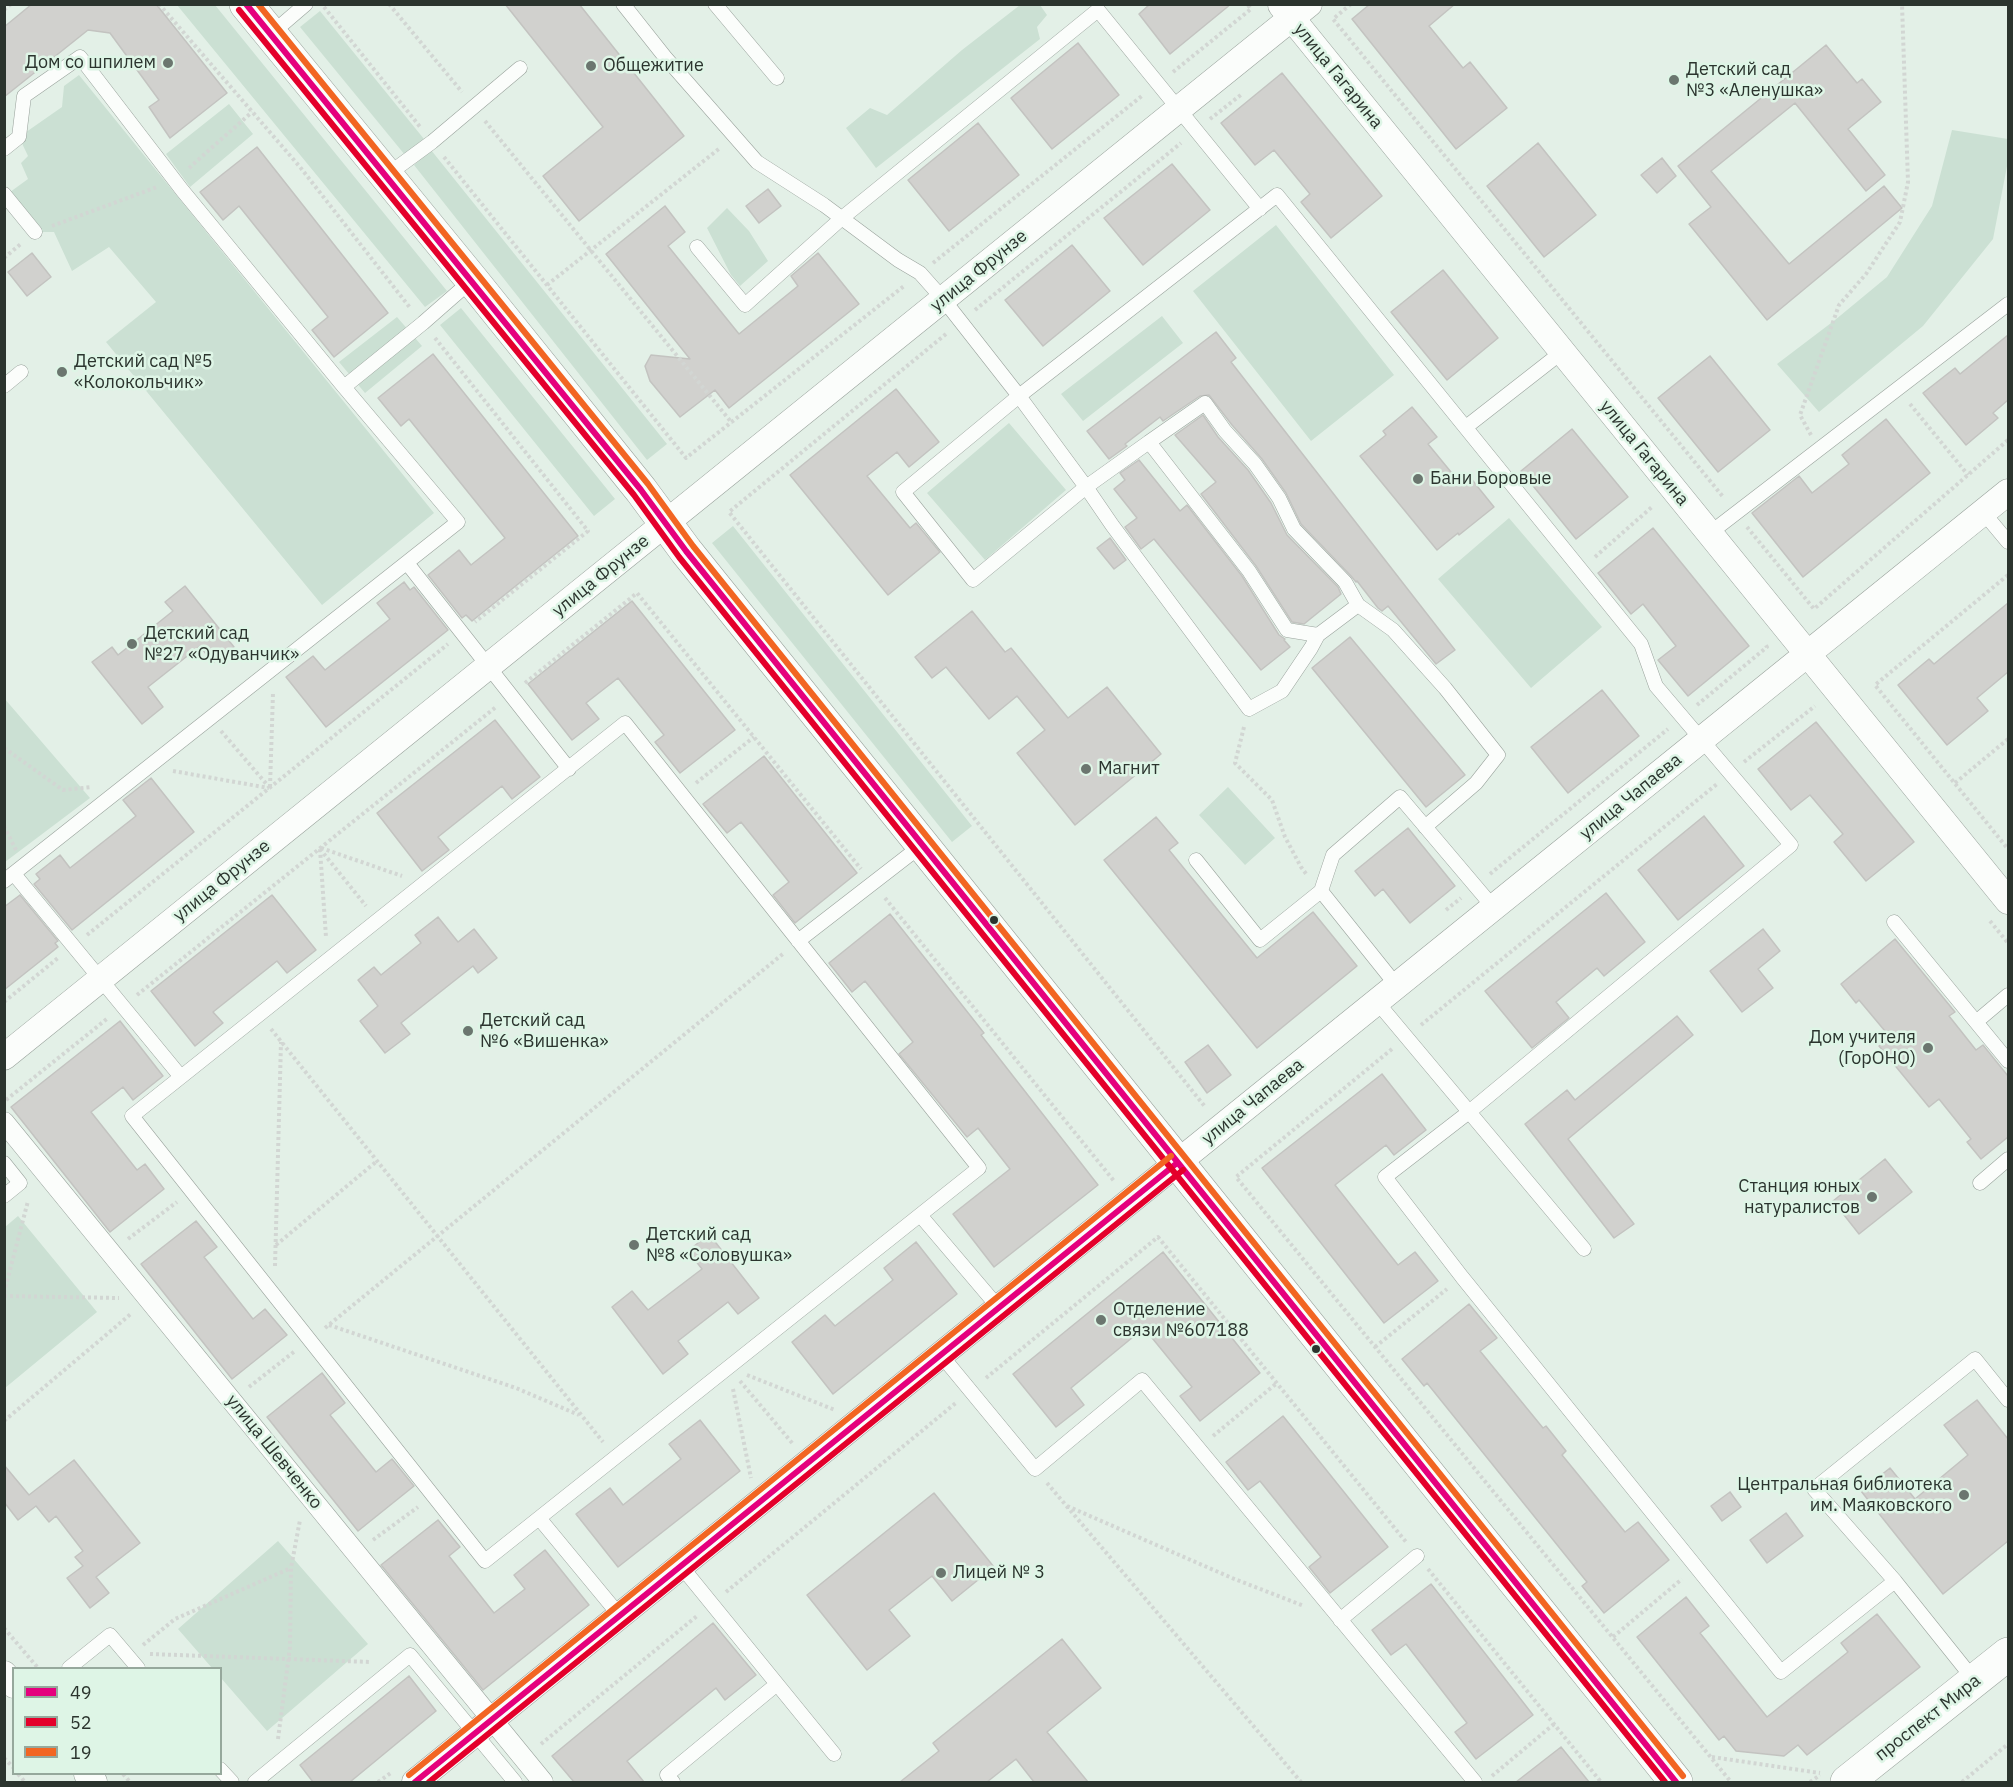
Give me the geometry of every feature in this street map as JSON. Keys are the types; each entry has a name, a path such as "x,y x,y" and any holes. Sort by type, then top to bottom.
{"street":[{"path":"246,4 472,280 666,523 693,561 1676,1782"},
{"name":"улица Фрунзе","path":"4,1057 1179,109 1294,9"},
{"name":"улица Гагарина","path":"1294,9 1562,352 2008,901"},
{"name":"улица Чапаева","path":"415,1782 2008,492"},
{"name":"улица Шевченко","path":"4,1122 356,1553 483,1727 524,1758 543,1782"},
{"name":"проспект Мира","path":"1834,1778 1975,1681 2008,1654"}],"lane":[{"path":"271,34 306,4"},
{"path":"623,4 758,162 920,273 1019,396 1249,709 1282,691 1318,635 1358,605"},
{"path":"715,4 777,78"},
{"path":"698,247 745,305 842,218 1098,10 1260,209"},
{"path":"4,149 19,137 24,96 80,57 175,180 458,522 9,878 73,946 181,1077"},
{"path":"387,175 432,142 520,68"},
{"path":"4,194 34,232"},
{"path":"1425,826 1476,783 1498,755 1445,688 1393,630 1358,605 1345,582 1294,529 1279,498 1255,464 1205,403 1086,488 972,580 903,492 1019,396 1277,195 1641,644 1656,686 1791,845 1469,1112 1385,1177 1461,1277 1781,1672 1895,1581"},
{"path":"344,387 472,280"},
{"path":"1710,534 2008,304"},
{"path":"1466,427 1562,352"},
{"path":"4,386 21,372"},
{"path":"1149,442 1250,571 1287,630 1318,635"},
{"path":"1983,512 2008,542"},
{"path":"407,563 569,769"},
{"path":"625,723 979,1168 485,1561 132,1116 569,769 625,723"},
{"path":"1196,860 1260,940 1321,891 1333,855 1400,797 1494,908"},
{"path":"798,941 922,845"},
{"path":"1321,891 1397,986"},
{"path":"1894,922 2008,1061"},
{"path":"1976,1022 2008,995"},
{"path":"1377,1002 1584,1249"},
{"path":"1980,1183 2008,1159"},
{"path":"4,1164 20,1183 4,1196"},
{"path":"920,1215 999,1308"},
{"path":"941,1355 1035,1469 1142,1380 1475,1782"},
{"path":"1975,1681 1895,1581 1814,1489 1974,1359 2008,1400"},
{"path":"539,1518 620,1616"},
{"path":"1340,1620 1417,1556"},
{"path":"681,1566 834,1754"},
{"path":"70,1667 110,1635 129,1653 137,1667"},
{"path":"255,1782 410,1655 483,1727 515,1782"},
{"path":"673,1782 667,1775 777,1684"}],"path":[{"path":"4,10 11,4"},
{"path":"4,1002 588,531 300,167 159,4"},
{"path":"321,4 686,458 1251,9 1247,4"},
{"path":"389,4 732,423"},
{"path":"1351,4 1333,19 1814,609 2008,440"},
{"path":"1819,450 1800,415 1839,305 1866,274 1900,222 1908,182 1902,4"},
{"path":"1206,1108 729,512 1243,93"},
{"path":"4,258 34,232 175,180 252,112"},
{"path":"547,285 735,137"},
{"path":"1898,389 1968,476"},
{"path":"1581,569 1653,506"},
{"path":"2008,574 1875,685 2008,849"},
{"path":"4,1101 637,592"},
{"path":"270,788 274,670"},
{"path":"1731,1782 1236,1177 1815,706"},
{"path":"1249,709 1235,763 1272,800 1285,837 1301,867 1321,891"},
{"path":"211,719 270,788"},
{"path":"682,794 754,737"},
{"path":"1956,783 2008,739"},
{"path":"4,748 63,790 131,782"},
{"path":"150,767 270,788"},
{"path":"320,848 425,884"},
{"path":"320,848 378,921"},
{"path":"320,848 328,960"},
{"path":"232,1401 310,1340 798,941"},
{"path":"260,1015 615,1457"},
{"path":"274,1294 281,1042"},
{"path":"275,1245 377,1161"},
{"path":"38,1163 4,1294 149,1299"},
{"path":"111,1252 192,1191"},
{"path":"524,1758 1158,1237 1601,1782"},
{"path":"1375,1347 1461,1277"},
{"path":"4,1421 149,1299"},
{"path":"328,1325 516,1388 582,1416"},
{"path":"728,1367 836,1410"},
{"path":"728,1367 794,1444"},
{"path":"728,1367 751,1479"},
{"path":"1198,1448 1277,1383"},
{"path":"1035,1469 1301,1782"},
{"path":"275,1766 288,1658 291,1568 306,1491"},
{"path":"356,1553 433,1495"},
{"path":"1067,1506 1232,1578 1340,1620"},
{"path":"1613,1637 1696,1567"},
{"path":"129,1653 175,1619 291,1568"},
{"path":"4,1628 37,1667"},
{"path":"129,1653 400,1663"},
{"path":"1485,1782 1554,1724"},
{"path":"1962,1782 2008,1744"},
{"path":"1711,1757 1834,1778"}],"green space":[{"path":"177,5 215,5 447,291 425,307"},
{"path":"1020,5 1040,5 1047,15 1037,27 1040,39 876,168 846,128 870,108 887,115 962,50"},
{"path":"320,11 424,139 405,155 300,27"},
{"path":"79,75 434,513 322,605 106,342 156,302 109,247 72,271 54,232 35,232 6,195 28,179 21,163 28,156 19,137 62,107 64,86"},
{"path":"229,104 253,134 190,187 166,154"},
{"path":"1952,130 2008,139 2008,161 1993,239 1923,326 1819,412 1777,364 1887,277 1932,206"},
{"path":"431,150 667,444 647,460 414,165"},
{"path":"727,208 749,231 768,261 740,286 731,275 707,228"},
{"path":"1276,225 1394,375 1311,441 1193,291"},
{"path":"461,308 615,499 594,516 440,325"},
{"path":"1162,316 1183,343 1083,421 1061,394"},
{"path":"397,317 422,346 365,393 339,362"},
{"path":"1009,423 1066,490 985,560 927,493"},
{"path":"1509,518 1602,627 1531,688 1438,579"},
{"path":"733,526 972,826 952,842 712,543"},
{"path":"4,698 90,798 5,862 4,862"},
{"path":"1228,787 1275,838 1245,865 1199,815"},
{"path":"18,1216 97,1312 5,1388 5,1227"},
{"path":"278,1541 368,1644 267,1731 222,1679 222,1667 211,1667 178,1629"}],"building":[{"name":"Дом со шпилем","path":"32,4 156,4 227,93 170,138 149,107 159,100 110,33 88,30 4,97 4,27"},
{"name":"Общежитие","path":"505,4 579,4 684,136 579,221 543,176 603,127"},
{"path":"1150,4 1231,4 1170,54 1139,14"},
{"path":"1370,4 1455,4 1429,26 1463,68 1470,62 1507,108 1456,149 1352,19"},
{"path":"1078,43 1119,95 1052,149 1011,98"},
{"path":"1826,45 1857,83 1862,79 1881,102 1848,129 1885,175 1866,191 1795,103 1711,171 1789,264 1884,186 1902,208 1767,320 1689,224 1711,207 1678,166"},
{"path":"1282,73 1382,196 1331,238 1301,202 1310,194 1274,150 1255,165 1221,123"},
{"path":"978,123 1019,175 949,231 908,180"},
{"path":"1538,143 1596,215 1544,257 1487,186"},
{"path":"257,147 388,313 334,357 312,330 328,317 239,206 223,220 200,192"},
{"path":"1662,158 1676,176 1657,193 1641,175"},
{"path":"1172,164 1210,210 1143,265 1104,218"},
{"path":"768,189 781,206 759,223 746,206"},
{"path":"665,206 685,232 668,246 739,334 798,286 791,276 818,253 859,304 729,408 715,390 680,417 650,381 645,366 651,355 690,359 606,254"},
{"path":"1072,245 1110,291 1043,346 1005,300"},
{"path":"32,253 51,277 27,296 8,272"},
{"path":"1443,270 1498,338 1447,380 1391,312"},
{"path":"1216,332 1236,358 1231,362 1455,650 1436,664 1388,606 1382,611 1378,608 1357,581 1301,524 1286,493 1262,459 1209,395 1200,396 1163,421 1160,417 1109,459 1087,431"},
{"path":"2008,335 2008,400 1993,413 1998,418 1966,445 1923,393 1955,368 1960,374"},
{"path":"433,354 578,536 472,621 466,615 462,618 428,575 459,550 471,565 505,538 409,419 401,426 378,398"},
{"path":"1710,356 1770,430 1718,472 1658,398"},
{"path":"896,389 939,442 909,467 897,452 867,476 910,528 916,523 940,552 888,595 790,475"},
{"name":"Бани Боровые","path":"1412,407 1437,437 1428,444 1460,483 1469,476 1494,507 1437,550 1360,456 1386,435 1383,431"},
{"path":"1203,415 1218,437 1248,470 1271,503 1287,535 1338,587 1341,594 1304,624 1292,622 1256,566 1201,494 1216,482 1175,435"},
{"path":"1886,419 1930,473 1803,577 1752,513 1799,476 1812,493 1849,464 1842,455"},
{"path":"1572,429 1628,497 1576,539 1521,471"},
{"path":"1139,460 1180,511 1187,505 1242,576 1279,635 1290,647 1261,670 1154,539 1141,549 1125,527 1137,518 1114,489 1125,480 1120,473"},
{"path":"1653,528 1749,646 1688,696 1658,660 1676,646 1643,604 1631,614 1598,573"},
{"path":"1110,538 1126,560 1114,569 1097,548"},
{"path":"404,582 410,590 414,587 448,630 326,727 286,677 313,656 325,670 390,619 377,603"},
{"path":"185,586 234,647 213,663 200,646 148,687 163,707 142,724 92,662 112,647 118,655 173,611 165,602"},
{"path":"632,601 735,730 680,773 655,742 664,735 618,678 586,703 599,719 572,740 528,684"},
{"path":"2008,603 2008,672 1977,698 1988,711 1947,745 1898,685 1929,659 1934,664"},
{"path":"972,611 1005,652 1011,648 1068,718 1107,687 1161,754 1075,825 1017,753 1045,730 1017,696 989,719 946,667 932,678 915,657"},
{"path":"1350,637 1465,775 1426,807 1312,668"},
{"path":"1602,690 1639,736 1568,793 1531,747"},
{"path":"495,720 540,777 512,799 502,786 438,837 449,850 422,871 377,813"},
{"path":"1816,722 1914,842 1866,881 1834,842 1843,834 1810,795 1791,810 1758,769"},
{"path":"764,756 857,873 795,923 773,895 789,882 741,822 727,833 703,804"},
{"path":"151,778 194,832 72,930 34,884 40,879 36,874 60,855 70,868 136,816 123,800"},
{"path":"1704,816 1744,866 1678,920 1638,870"},
{"path":"1156,817 1178,843 1169,850 1257,958 1313,912 1357,966 1257,1048 1104,860"},
{"path":"1408,828 1455,886 1410,923 1383,889 1375,896 1355,871"},
{"path":"1606,893 1645,942 1604,976 1597,968 1556,1002 1569,1018 1532,1048 1485,991"},
{"path":"20,895 58,941 55,943 58,947 4,990 4,907"},
{"path":"272,895 316,950 287,973 277,961 213,1012 223,1023 195,1046 151,991"},
{"path":"890,914 984,1033 981,1035 1098,1185 994,1267 953,1214 1010,1169 978,1128 967,1137 899,1054 913,1042 865,981 852,992 829,963"},
{"path":"438,917 458,942 474,929 497,958 478,973 473,966 401,1023 410,1034 385,1053 360,1021 378,1006 358,980 374,967 381,975 421,943 415,935"},
{"path":"1763,929 1780,951 1758,969 1773,988 1742,1012 1710,971"},
{"name":"Дом учителя (ГорОНО)","path":"1895,939 1955,1012 1949,1016 1976,1050 1983,1045 2008,1076 2008,1137 1981,1159 1967,1142 1971,1139 1939,1099 1929,1107 1879,1046 1890,1037 1859,1000 1856,1003 1841,984"},
{"path":"1677,1016 1693,1035 1568,1139 1634,1224 1614,1238 1525,1124 1567,1090 1575,1100"},
{"path":"120,1021 163,1076 133,1100 123,1087 91,1112 137,1170 145,1164 164,1189 110,1232 11,1107"},
{"path":"1208,1045 1231,1075 1207,1093 1185,1062"},
{"path":"1382,1074 1426,1130 1394,1155 1386,1145 1335,1185 1398,1265 1415,1252 1438,1281 1384,1323 1262,1168"},
{"name":"Станция юных натуралистов","path":"1885,1159 1912,1192 1859,1234 1833,1201"},
{"path":"196,1221 217,1247 204,1257 253,1319 265,1309 287,1335 232,1379 141,1264"},
{"path":"709,1234 759,1298 738,1314 728,1302 678,1341 688,1354 663,1374 612,1307 632,1291 648,1310 702,1269 688,1251"},
{"path":"916,1242 957,1294 833,1394 792,1342 825,1315 835,1326 893,1280 884,1268"},
{"path":"1163,1252 1260,1373 1200,1421 1180,1396 1192,1387 1144,1328 1071,1388 1084,1405 1056,1427 1013,1374"},
{"path":"1469,1304 1497,1338 1480,1351 1543,1428 1546,1426 1566,1451 1562,1455 1625,1532 1638,1522 1669,1560 1604,1613 1582,1586 1587,1582 1427,1383 1424,1386 1402,1359"},
{"path":"322,1373 345,1403 330,1415 376,1472 392,1459 414,1486 358,1531 267,1417"},
{"name":"Центральная библиотека им. Маяковского","path":"1977,1400 2008,1439 2008,1541 1943,1594 1861,1491 1890,1468 1915,1499 1968,1455 1944,1425"},
{"path":"1283,1416 1388,1547 1330,1593 1309,1567 1321,1557 1260,1481 1248,1490 1226,1462"},
{"path":"700,1420 740,1471 618,1567 576,1514 610,1488 623,1505 681,1459 669,1444"},
{"path":"74,1460 140,1543 96,1577 109,1593 90,1608 67,1578 83,1566 75,1557 83,1551 56,1516 49,1522 36,1506 18,1520 4,1502 4,1465 29,1495"},
{"path":"1730,1492 1741,1507 1722,1521 1711,1506"},
{"path":"934,1493 994,1567 952,1601 932,1576 889,1610 910,1636 867,1670 807,1595"},
{"path":"1786,1513 1803,1536 1767,1563 1750,1540"},
{"path":"438,1520 460,1547 449,1556 494,1613 525,1589 514,1575 545,1550 589,1605 483,1690 381,1565"},
{"path":"1431,1584 1533,1715 1476,1759 1455,1732 1467,1723 1406,1644 1391,1655 1372,1630"},
{"path":"1686,1597 1709,1626 1700,1633 1767,1717 1848,1652 1841,1643 1877,1614 1920,1667 1807,1755 1798,1745 1784,1756 1736,1751 1724,1736 1719,1740 1637,1637"},
{"path":"713,1623 756,1675 725,1700 716,1688 627,1761 644,1782 574,1782 552,1756"},
{"path":"1062,1639 1101,1688 1047,1732 1088,1782 1034,1782 1016,1759 987,1782 900,1782 939,1751 933,1743"},
{"path":"409,1676 436,1711 350,1782 313,1782 300,1765"},
{"path":"1561,1747 1589,1782 1516,1782"}],"transit line":[{"name":"49","path":"246,4 641,490 686,551 1676,1782"},
{"name":"19","path":"258,4 648,484 693,546 1683,1776"},
{"name":"52","path":"239,10 634,495 679,557 1665,1782"},
{"name":"19","path":"409,1775 1171,1156"},
{"name":"49","path":"415,1782 1177,1163"},
{"name":"52","path":"429,1782 1183,1170"}],"place":[{"name":"Дом со шпилем","path":"168,63"},
{"name":"Общежитие","path":"591,66"},
{"name":"Детский сад №3 «Аленушка»","path":"1674,80"},
{"name":"Детский сад №5 «Колокольчик»","path":"62,372"},
{"name":"Бани Боровые","path":"1418,479"},
{"name":"Детский сад №27 «Одуванчик»","path":"132,644"},
{"name":"Магнит","path":"1086,769"},
{"name":"Детский сад №6 «Вишенка»","path":"468,1031"},
{"name":"Дом учителя (ГорОНО)","path":"1928,1048"},
{"name":"Станция юных натуралистов","path":"1872,1197"},
{"name":"Детский сад №8 «Соловушка»","path":"634,1245"},
{"name":"Отделение связи №607188","path":"1101,1320"},
{"name":"Центральная библиотека им. Маяковского","path":"1964,1495"},
{"name":"Лицей № 3","path":"941,1573"}]}
